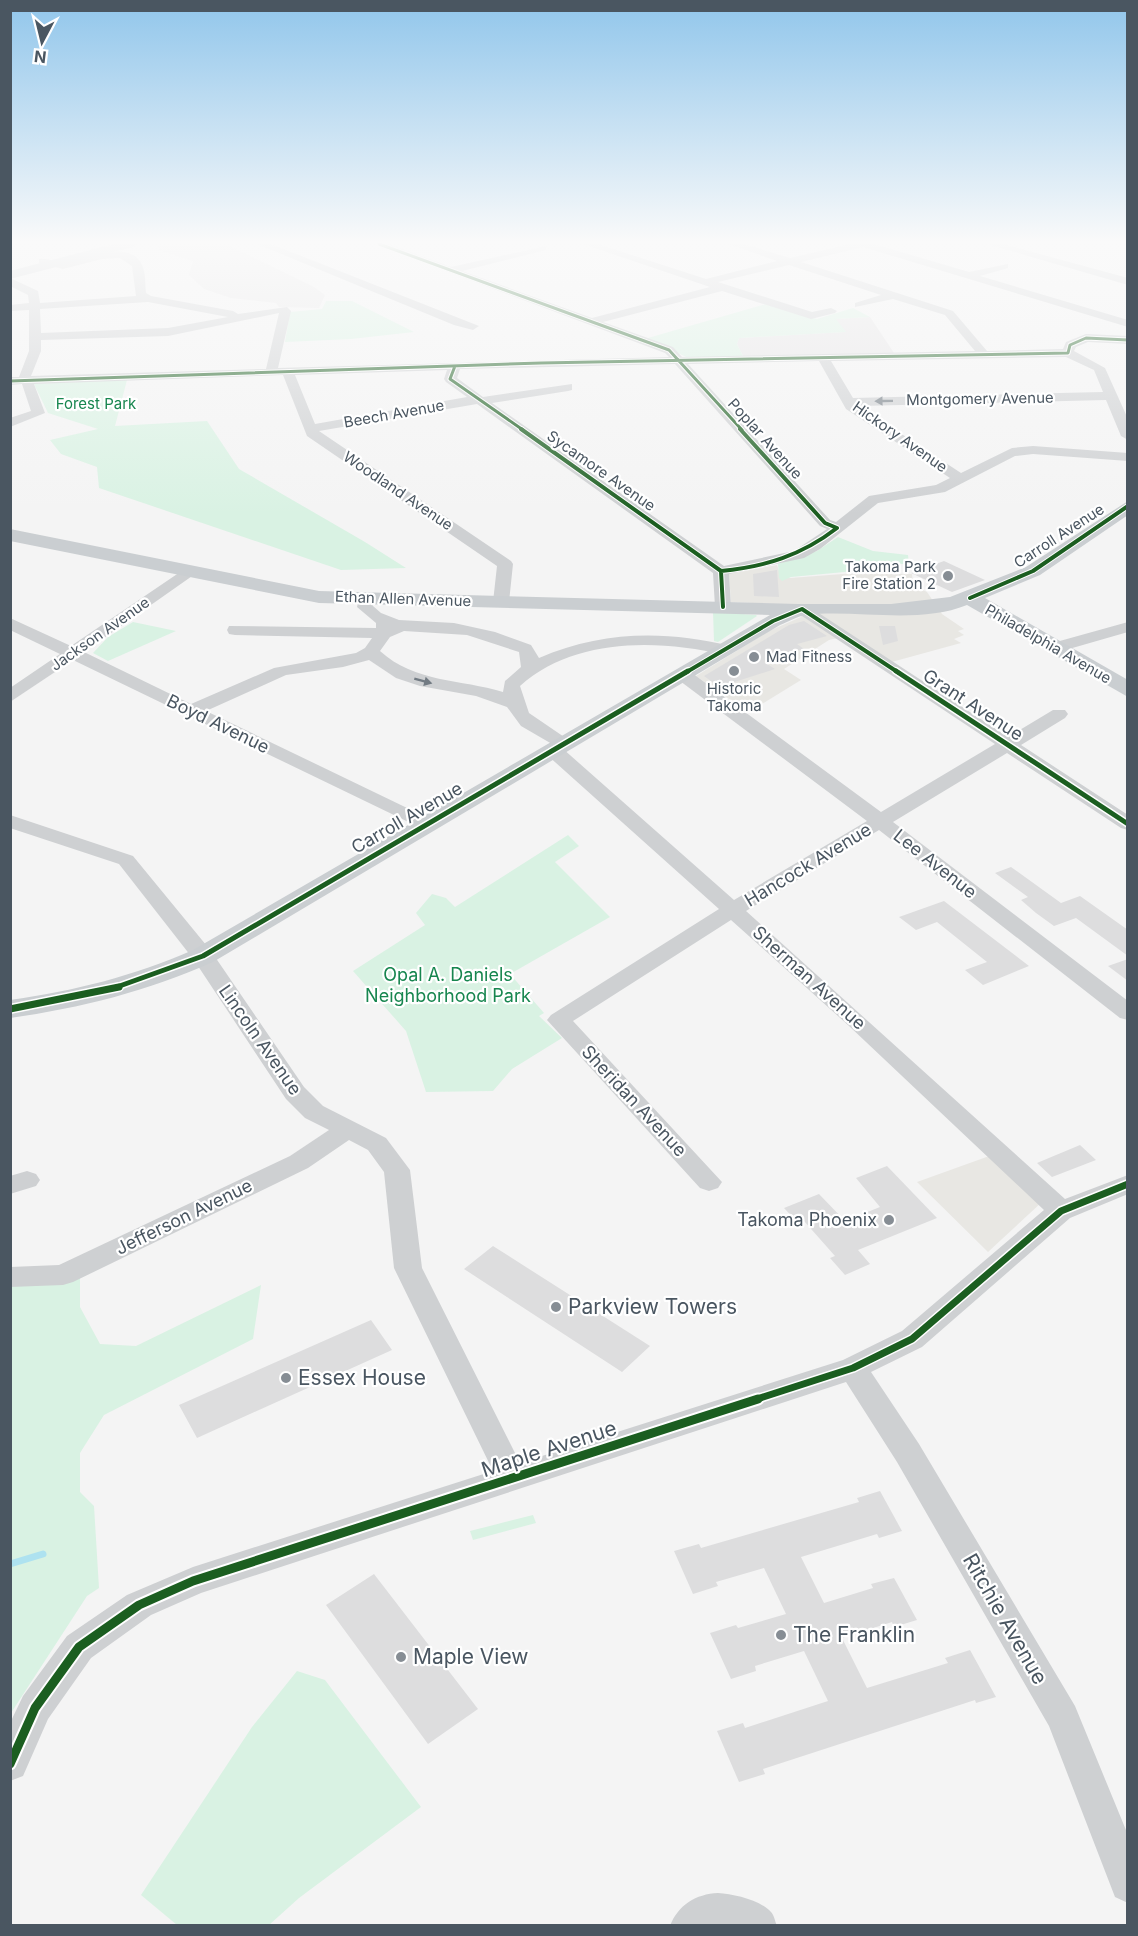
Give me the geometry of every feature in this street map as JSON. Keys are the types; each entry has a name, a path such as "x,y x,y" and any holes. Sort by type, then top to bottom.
{"main road":[{"name":"Carroll Avenue","path":"10,1010 109,992 159,976 203,956 773,621 802,609 899,610 932,607 969,598 1033,571 1128,506"},
{"name":"Ethan Allen Avenue","path":"10,535 319,597 802,609"},
{"name":"Philadelphia Avenue","path":"969,598 1128,690"}],"street":[{"path":"10,423 38,413 25,381 36,337 119,334"},
{"path":"271,372 280,334"},
{"name":"Poplar Avenue","path":"629,334 665,348 680,361 825,523 837,528"},
{"path":"967,334 985,356"},
{"path":"1068,353 1070,345 1086,338 1128,340"},
{"path":"10,381 455,366 824,360 1068,353 1099,368 1128,436"},
{"name":"Hickory Avenue","path":"824,360 849,402 961,478"},
{"name":"Sycamore Avenue","path":"455,366 450,379 721,571"},
{"path":"288,372 310,429"},
{"name":"Beech Avenue","path":"310,429 568,387"},
{"name":"Montgomery Avenue","path":"849,402 1111,396"},
{"name":"Woodland Avenue","path":"310,429 505,564 501,602"},
{"path":"723,607 721,571 799,555 815,546 874,499 940,489 1012,452 1034,450 1128,457"},
{"name":"Jackson Avenue","path":"10,697 189,571"},
{"path":"366,599 365,607 384,630"},
{"name":"Grant Avenue","path":"802,609 1128,824"},
{"name":"Boyd Avenue","path":"10,623 425,825"},
{"path":"236,630 384,630 415,627 466,630 511,643 544,648 581,647 614,641 644,640 680,641 724,650"},
{"path":"1055,648 1128,627"},
{"path":"191,711 254,681 293,668 346,662 371,652 384,630"},
{"path":"511,643 525,650 530,657 530,668"},
{"path":"346,662 394,671 441,686 512,694 530,668 581,647"},
{"path":"371,652 380,663 394,671"},
{"name":"Lee Avenue","path":"682,674 880,821 1128,1013"},
{"name":"Sherman Avenue","path":"512,694 519,715 559,747 732,910 856,1020 1061,1211"},
{"name":"Hancock Avenue","path":"559,1020 732,910 1005,744 1059,714"},
{"name":"Lincoln Avenue","path":"10,821 126,860 203,956 295,1093 314,1112 377,1144 397,1170 408,1268 512,1478"},
{"name":"Sheridan Avenue","path":"559,1020 709,1182"},
{"name":"Jefferson Avenue","path":"10,1277 63,1275 299,1162 348,1129"},
{"name":"Maple Avenue","path":"10,1764 35,1708 80,1647 139,1605 193,1581 854,1368 912,1339 1061,1211 1128,1184"},
{"name":"Ritchie Avenue","path":"854,1368 908,1453 1063,1718 1128,1884"},
{"path":"689,1926 704,1914 727,1913 749,1920 758,1926"}],"shaded area":[{"path":"804,334 882,334 896,356 744,358 737,344 739,338"},
{"path":"777,565 781,577 790,578 856,573 912,574 913,585 927,592 942,614 964,629 958,631 964,635 954,639 961,643 888,663 848,636 829,640 784,669 801,680 757,707 742,708 696,676 769,631 801,617 798,605 731,602 729,574"},
{"path":"992,1155 1042,1202 988,1252 917,1182"}],"green space":[{"path":"286,334 393,334 351,339 285,342"},
{"path":"661,334 804,334 739,338 737,344 744,358 686,357 648,338"},
{"name":"Forest Park","path":"127,380 115,426 207,421 239,469 406,568 341,570 99,488 97,467 61,454 50,440 98,429 48,413 34,384"},
{"path":"838,537 873,551 908,555 909,564 854,564 855,571 791,577 782,581 779,578 778,564 817,551"},
{"path":"713,612 757,616 718,642 714,641"},
{"path":"133,622 176,631 108,661 93,653 108,637"},
{"name":"Opal A. Daniels Neighborhood Park","path":"568,835 579,846 555,862 610,917 510,974 544,1013 539,1016 562,1038 512,1069 493,1091 426,1092 406,1031 353,971 425,925 416,913 432,894 446,898 455,907"},
{"path":"80,1276 80,1307 100,1344 136,1346 261,1285 253,1339 104,1415 80,1453 80,1492 94,1506 99,1588 87,1596 11,1713 11,1280"},
{"path":"533,1515 536,1523 473,1540 470,1531"},
{"path":"297,1671 325,1680 421,1807 299,1898 269,1925 177,1925 141,1895 252,1727"}],"building":[{"name":"Takoma Park Fire Station 2","path":"944,561 985,580 952,592 911,573"},
{"path":"777,570 779,597 754,596 753,574"},
{"path":"804,621 827,636 797,644 804,649 778,655 781,657 764,662 775,669 719,687 704,676 789,625"},
{"path":"879,626 895,626 898,641 883,645"},
{"path":"1011,867 1061,903 1080,896 1128,930 1128,956 1076,918 1054,926 1036,913 1021,900 1028,897 995,873"},
{"path":"944,901 1029,966 983,985 965,970 987,962 937,922 916,930 899,917"},
{"path":"1128,959 1128,981 1108,966"},
{"path":"1080,1145 1096,1160 1052,1177 1037,1163"},
{"name":"Takoma Phoenix","path":"887,1166 937,1218 858,1250 870,1264 845,1275 830,1258 835,1256 804,1221 798,1223 784,1208 819,1194 845,1221 880,1207 856,1178"},
{"name":"Parkview Towers","path":"493,1246 650,1346 622,1372 464,1269"},
{"name":"Essex House","path":"371,1320 392,1350 197,1438 179,1405"},
{"name":"The Franklin","path":"880,1491 902,1531 879,1538 877,1534 801,1557 824,1603 873,1588 871,1584 894,1578 917,1620 894,1627 892,1622 842,1638 867,1688 948,1663 945,1658 970,1650 996,1697 976,1703 975,1700 763,1769 765,1774 739,1782 717,1731 743,1723 745,1728 828,1701 804,1651 755,1666 756,1671 731,1679 710,1633 736,1625 738,1628 786,1614 764,1568 716,1582 718,1586 693,1594 674,1551 699,1544 701,1548 859,1502 857,1498"},
{"name":"Maple View","path":"374,1574 478,1709 428,1744 326,1605"}],"waterway":[{"path":"10,1564 43,1554"}],"cycle path":[{"path":"626,334 669,350 825,523 837,528 797,554 768,564 721,571"},
{"path":"10,381 541,363 1068,353 1070,345 1086,338 1128,340"},
{"path":"455,366 450,379 721,571 723,607"},
{"path":"970,598 1033,571 1128,506"},
{"path":"10,1009 109,990 156,975 203,956 773,621 802,609 1128,824"},
{"path":"10,1764 35,1708 79,1647 139,1605 193,1581 853,1368 912,1339 1061,1211 1128,1184"}],"place":[{"name":"Takoma Park Fire Station 2","path":"948,576"},
{"name":"Mad Fitness","path":"754,657"},
{"name":"Historic Takoma","path":"734,671"},
{"name":"Takoma Phoenix","path":"889,1220"},
{"name":"Parkview Towers","path":"556,1307"},
{"name":"Essex House","path":"286,1378"},
{"name":"The Franklin","path":"781,1635"},
{"name":"Maple View","path":"401,1657"}]}
